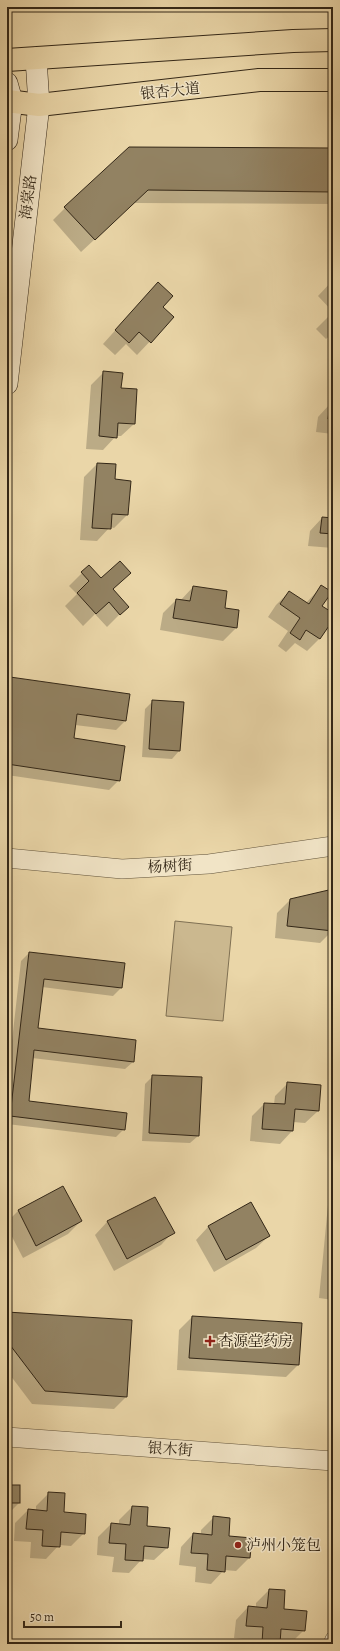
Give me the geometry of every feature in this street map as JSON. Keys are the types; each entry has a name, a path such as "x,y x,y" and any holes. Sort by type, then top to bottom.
{"main road":[{"path":"7,60 293,41 333,40"},
{"name":"海棠路","path":"7,384 39,106 36,58"},
{"name":"银杏大道","path":"8,95 39,106 260,80 333,80"},
{"path":"7,140 8,95"}],"street":[{"name":"杨树街","path":"7,858 122,869 209,864 333,846"},
{"name":"银木街","path":"7,1437 333,1461"},
{"path":"331,1644 333,1639"}],"shaded area":[{"path":"175,921 232,927 223,1021 166,1016"}],"building":[{"path":"129,147 333,148 333,192 148,190 95,240 64,207"},
{"path":"158,282 173,296 163,307 174,317 151,343 139,332 129,343 115,330"},
{"path":"103,371 123,373 121,388 137,389 135,424 118,423 117,438 99,436"},
{"path":"330,403 333,403 333,420 328,419"},
{"path":"97,463 116,464 115,479 131,481 128,515 112,514 111,529 92,528"},
{"path":"322,517 333,518 333,534 320,533"},
{"path":"120,561 131,573 113,589 129,607 120,615 109,602 96,614 77,593 89,581 81,572 89,565 101,578"},
{"path":"321,585 332,592 322,606 333,613 333,620 320,639 306,630 300,640 290,633 300,618 280,604 289,591 309,604"},
{"path":"193,586 227,591 225,608 239,610 237,628 173,618 176,599 190,601"},
{"path":"10,677 130,694 126,721 77,714 74,738 125,746 120,781 7,764 7,698"},
{"path":"152,700 184,702 180,751 149,749"},
{"path":"333,889 333,931 287,926 290,899"},
{"path":"29,952 125,963 122,988 44,979 38,1028 136,1040 134,1062 34,1050 29,1101 127,1113 125,1130 10,1116"},
{"path":"152,1075 202,1077 199,1136 149,1133"},
{"path":"287,1082 321,1085 319,1111 295,1109 293,1131 262,1129 264,1103 285,1104"},
{"path":"63,1186 82,1221 36,1246 18,1210"},
{"path":"155,1197 175,1233 127,1259 107,1221"},
{"path":"251,1202 270,1236 226,1260 208,1226"},
{"path":"7,1312 132,1320 127,1397 45,1391 7,1341"},
{"path":"192,1316 302,1323 299,1365 189,1358"},
{"path":"7,1485 20,1485 20,1503 7,1503"},
{"path":"48,1492 65,1493 64,1512 86,1514 85,1534 61,1532 60,1547 42,1546 43,1530 26,1529 28,1509 47,1511"},
{"path":"132,1506 148,1507 147,1526 170,1528 168,1548 144,1546 143,1561 125,1560 126,1544 109,1543 111,1523 130,1525"},
{"path":"213,1516 230,1518 229,1536 252,1538 250,1558 226,1556 225,1572 207,1570 208,1554 191,1553 193,1533 212,1535"},
{"path":"269,1589 285,1590 284,1609 307,1611 305,1631 281,1629 280,1644 262,1643 263,1627 246,1626 248,1606 267,1608"}],"place":[{"name":"杏源堂药房","path":"210,1341"},
{"name":"泸州小笼包","path":"238,1545"}]}
